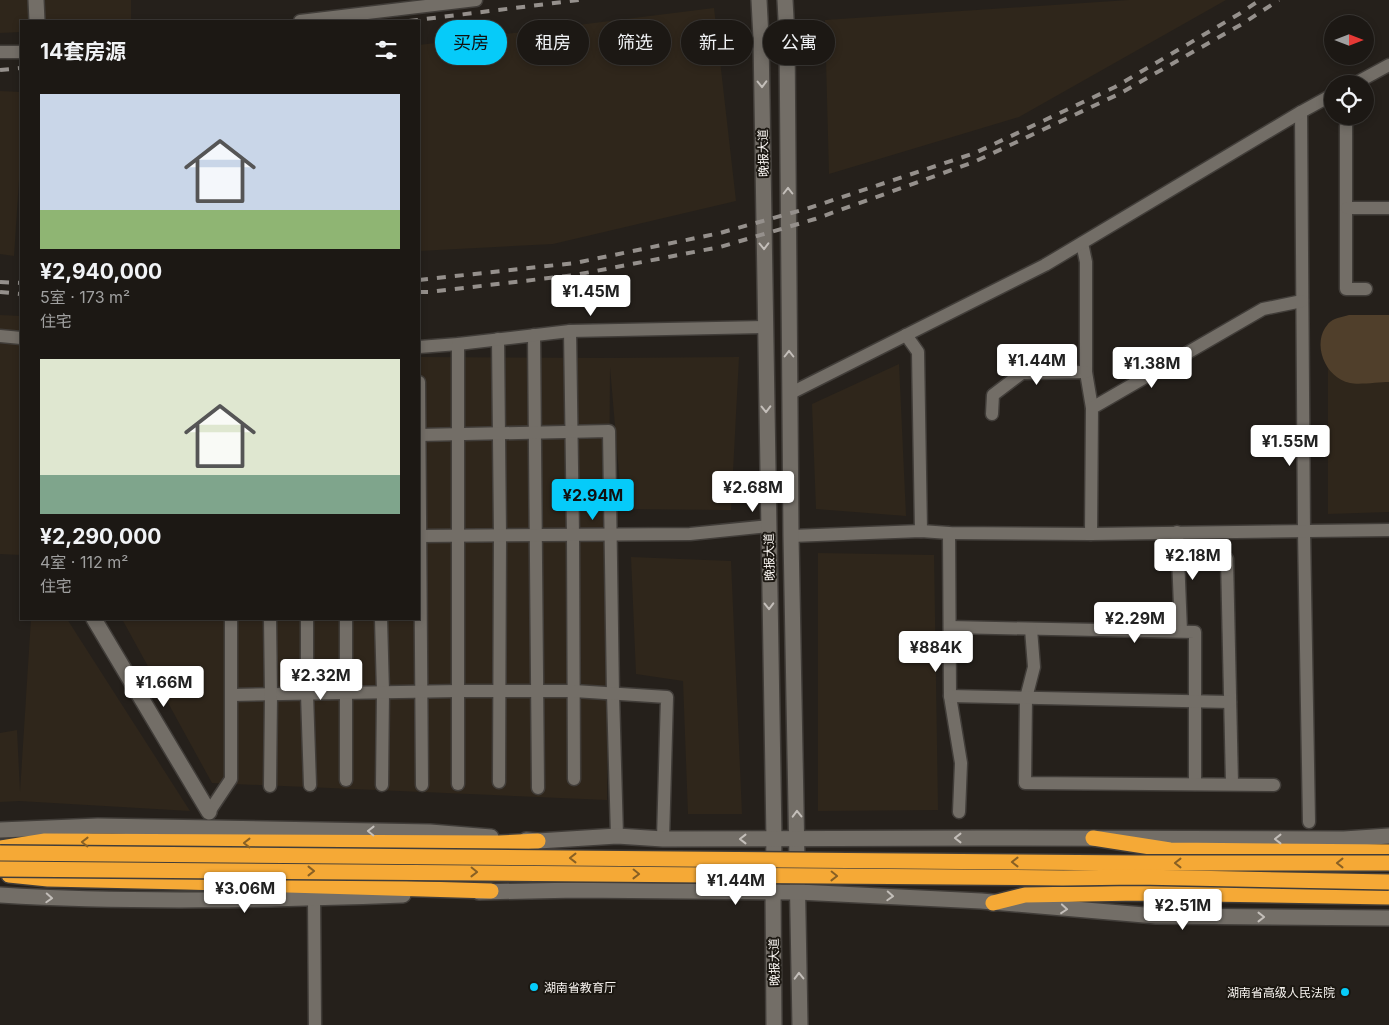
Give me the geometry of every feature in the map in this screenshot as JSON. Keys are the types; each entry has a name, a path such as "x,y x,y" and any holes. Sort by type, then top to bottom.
{"highway":[{"path":"1093,838 1170,850 1389,852"},
{"path":"0,848 45,841 499,843 538,840"},
{"path":"0,853 1389,863"},
{"path":"0,869 1063,878 1138,877 1389,882"},
{"path":"0,874 48,879 491,891"},
{"path":"993,903 1025,895 1140,893 1389,897"}],"main road":[{"path":"36,0 37,20"},
{"name":"晚报大道","path":"759,0 774,839 774,1025"},
{"name":"晚报大道","path":"785,0 791,536 800,1025"},
{"path":"95,620 209,812"},
{"path":"0,830 108,826 430,832 538,840 617,836 663,840 1344,839 1389,836"},
{"path":"0,895 72,899 271,900 491,891 773,891 981,901 1156,916 1389,918"}],"street":[{"path":"305,20 382,6 476,0"},
{"path":"0,52 20,52"},
{"path":"1371,75 1389,65"},
{"path":"790,394 1045,265 1324,99"},
{"path":"1301,112 1304,532 1309,822"},
{"path":"1346,126 1346,289 1366,289"},
{"path":"1347,208 1389,208"},
{"path":"1082,243 1086,262 1086,372 1092,408 1091,534"},
{"path":"1092,408 1263,308 1302,301"},
{"path":"420,347 570,331 765,327"},
{"path":"570,331 574,779"},
{"path":"534,335 538,788"},
{"path":"906,335 918,352 920,531"},
{"path":"0,336 20,338"},
{"path":"498,339 500,434 499,782"},
{"path":"458,344 458,784"},
{"path":"992,414 993,395 1022,373 1086,372"},
{"path":"420,435 609,432 617,836"},
{"path":"420,536 690,534 768,526"},
{"path":"791,536 920,531 1091,534 1389,530"},
{"path":"1177,532 1181,631"},
{"path":"949,533 950,696 961,763 959,812"},
{"path":"1227,559 1232,784"},
{"path":"420,588 422,784"},
{"path":"209,812 231,779 231,620"},
{"path":"270,620 270,786"},
{"path":"307,620 310,784"},
{"path":"346,620 346,780"},
{"path":"382,620 382,785"},
{"path":"950,627 1195,632 1195,784"},
{"path":"1031,628 1034,667 1026,698 1025,784 1274,784"},
{"path":"232,695 574,691 667,697 663,840"},
{"path":"950,696 1230,702"},
{"path":"314,898 315,1025"}],"shaded area":[{"path":"0,0 131,0 131,20 20,20 20,32 0,33"},
{"path":"1129,0 1226,0 1019,117 829,174 826,65 835,65 835,20 825,20"},
{"path":"714,8 715,20 681,20 681,65 720,65 736,201 553,244 420,251 420,45 435,43 435,65 507,65 507,34 517,33 517,65 589,65 589,24 599,22 599,65 671,65 671,20 618,20"},
{"path":"0,91 20,92 20,164 14,256 0,254"},
{"path":"0,315 20,316 20,555 0,554"},
{"path":"1349,315 1389,315 1389,382 1364,384 1341,380 1323,359 1321,341 1323,332 1332,320"},
{"path":"1389,322 1389,512 1328,514 1328,323"},
{"path":"420,357 739,357 731,510 622,509 610,367 607,800 212,783 123,620 420,620"},
{"path":"899,364 906,516 816,509 812,404"},
{"path":"818,553 934,555 938,810 818,811"},
{"path":"631,557 731,561 742,814 688,814 683,681 636,674"},
{"path":"31,620 68,620 190,811 19,801 0,802 0,733 17,730 20,792"}],"railway":[{"path":"417,20 579,0"},
{"path":"420,280 575,263 720,233 809,208 975,153 1115,87 1260,0"},
{"path":"420,292 575,275 720,247 815,219 974,162 1119,94 1242,24 1279,0"},
{"path":"0,70 20,68"},
{"path":"0,282 20,283"},
{"path":"0,292 20,294"}],"place":[{"name":"湖南省教育厅","path":"534,987"},
{"name":"湖南省高级人民法院","path":"1345,992"}]}
